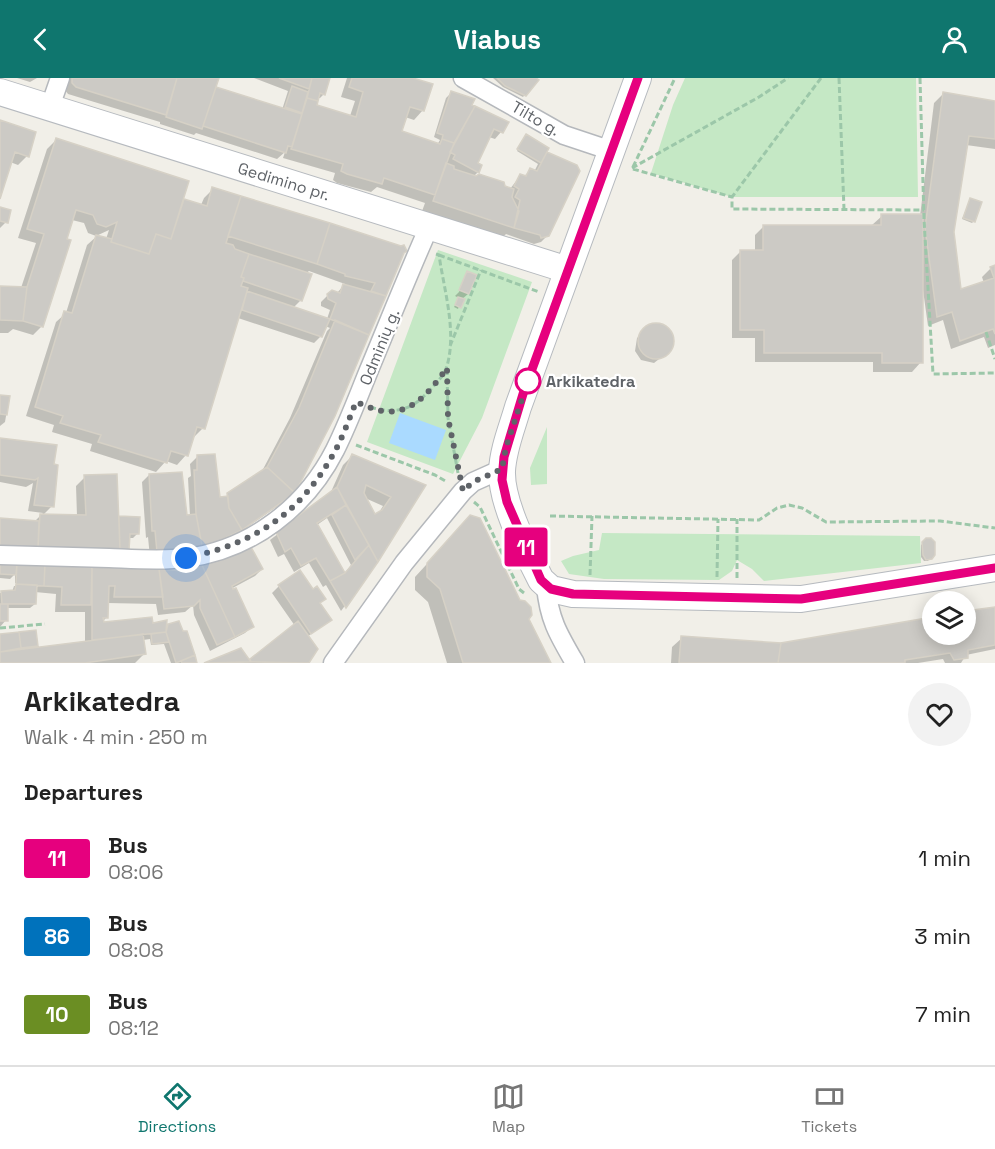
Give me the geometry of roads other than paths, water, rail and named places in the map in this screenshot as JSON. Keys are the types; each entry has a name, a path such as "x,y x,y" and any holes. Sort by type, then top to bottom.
{"main road":[{"path":"638,78 518,407 502,469 503,489 507,502 536,570 546,585 551,589 573,594 801,599 995,568"},
{"name":"Gedimino pr.","path":"0,92 50,107 425,237 568,270"}],"street":[{"path":"50,107 60,78"},
{"name":"Tilto g.","path":"463,78 564,135 612,151"},
{"name":"Odminių g.","path":"0,555 146,560 186,558 240,543 279,519 299,503 313,486 334,452 425,237"},
{"path":"333,663 404,562 463,491 473,482 502,469"},
{"path":"546,585 548,606 554,628 575,663"}],"water":[{"path":"400,413 446,430 435,460 389,443"}],"place":[{"name":"Arkikatedra","path":"528,381"}]}
